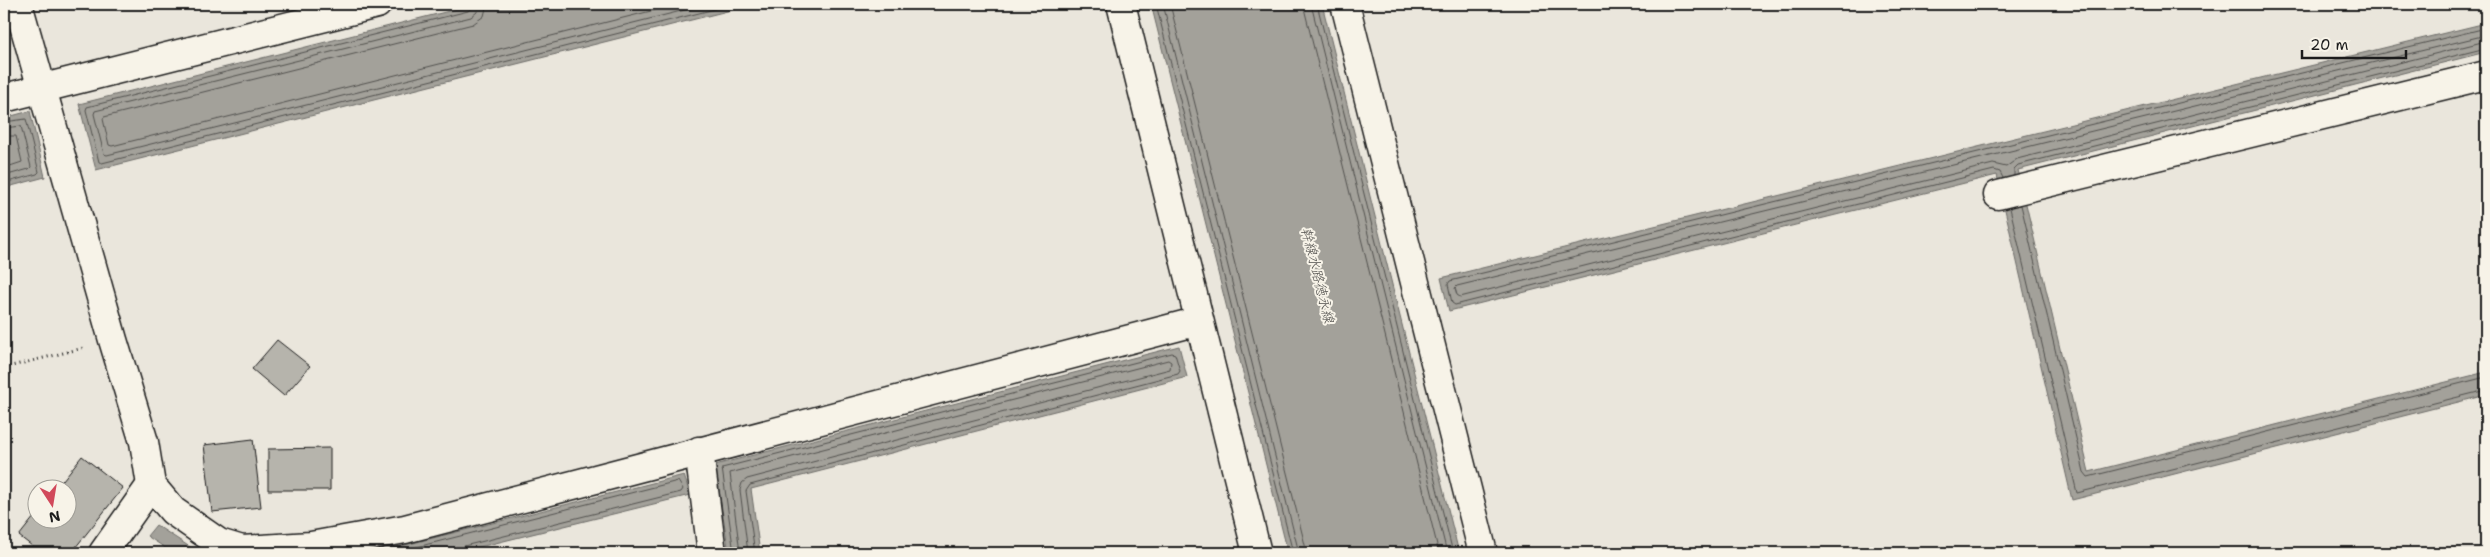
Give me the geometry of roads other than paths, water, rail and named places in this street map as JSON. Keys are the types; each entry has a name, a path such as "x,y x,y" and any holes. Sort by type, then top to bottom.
{"street":[{"path":"18,4 113,340 144,442 151,485 173,511 219,543 242,550 311,546 405,529 1200,321"},
{"path":"4,98 378,4"},
{"path":"1121,4 1258,553"},
{"path":"1345,4 1483,553"},
{"path":"1998,195 2486,75"},
{"path":"699,451 712,553"},
{"path":"103,553 151,485"}],"water":[{"path":"477,4 755,4 96,170 79,104"},
{"name":"幹線水路徳永線","path":"1151,4 1322,4 1459,553 1288,553"},
{"path":"2486,23 2486,52 2018,170 2089,472 2486,372 2486,395 2072,500 1997,175 1449,311 1441,278"},
{"path":"30,111 45,177 4,188 4,118"},
{"path":"1179,346 1187,377 751,489 760,553 729,553 715,465"},
{"path":"684,475 690,495 455,553 373,553"},
{"path":"156,525 199,553 173,553 147,536"}]}
